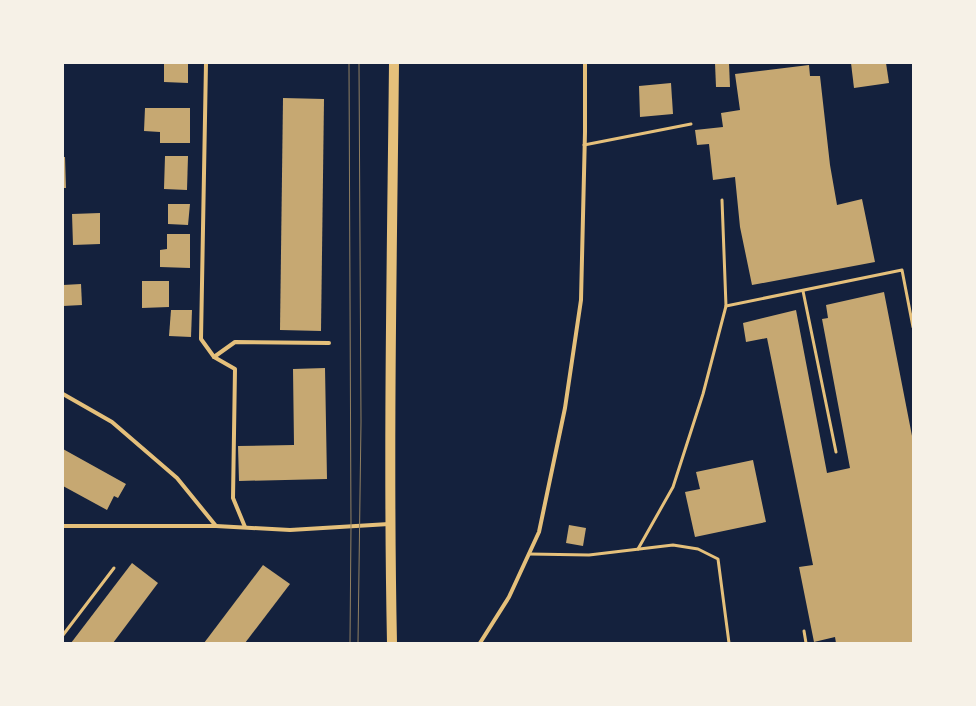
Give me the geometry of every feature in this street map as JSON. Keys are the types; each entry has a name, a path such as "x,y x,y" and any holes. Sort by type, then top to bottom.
{"main road":[{"path":"392,643 389,524 394,63"}],"street":[{"path":"206,63 201,339 214,357 235,369 233,498 245,527"},
{"path":"480,643 509,597 539,532 565,408 580,300 585,63"},
{"path":"214,357 234,342 329,343"},
{"path":"63,394 112,422 148,452 177,478 216,526"},
{"path":"63,526 216,526 290,530 389,524"}],"lane":[{"path":"584,145 691,124"},
{"path":"638,549 673,487 703,394 726,306 722,200"},
{"path":"726,306 902,270 913,327"},
{"path":"802,291 836,452"},
{"path":"529,554 589,555 673,544 698,549 718,559 730,643"},
{"path":"63,635 114,568"},
{"path":"804,631 806,643"}],"building":[{"path":"164,63 188,63 188,83 164,82"},
{"path":"715,63 729,63 730,87 716,87"},
{"path":"851,63 886,63 889,83 854,88"},
{"path":"809,65 810,76 820,76 830,165 837,205 862,199 875,262 752,285 740,227 735,177 713,180 709,144 697,145 695,130 723,127 721,113 740,110 735,74"},
{"path":"671,83 673,114 640,117 639,86"},
{"path":"283,98 324,99 321,331 280,330"},
{"path":"145,108 190,108 190,143 160,143 160,132 144,131"},
{"path":"165,156 188,156 187,190 164,189"},
{"path":"63,157 65,157 66,188 63,188"},
{"path":"168,204 190,204 188,225 168,224"},
{"path":"100,213 100,244 73,245 72,214"},
{"path":"167,234 190,234 190,268 160,267 160,250 167,249"},
{"path":"142,281 169,281 169,307 142,308"},
{"path":"81,284 82,305 63,306 63,285"},
{"path":"884,292 913,441 913,643 836,643 835,637 814,642 799,567 813,565 767,338 746,342 743,323 796,310 827,473 850,468 822,319 828,318 826,305"},
{"path":"171,310 192,310 191,337 169,336"},
{"path":"325,368 327,479 239,481 238,446 294,445 293,369"},
{"path":"63,449 126,484 118,498 114,496 107,510 63,486"},
{"path":"753,460 766,522 695,537 685,492 700,489 696,472"},
{"path":"569,525 586,528 583,546 566,543"},
{"path":"132,563 158,583 113,643 71,643"},
{"path":"263,565 290,584 245,643 204,643"}],"tram line":[{"path":"349,63 351,526 350,643"},
{"path":"358,643 361,422 359,63"}]}
